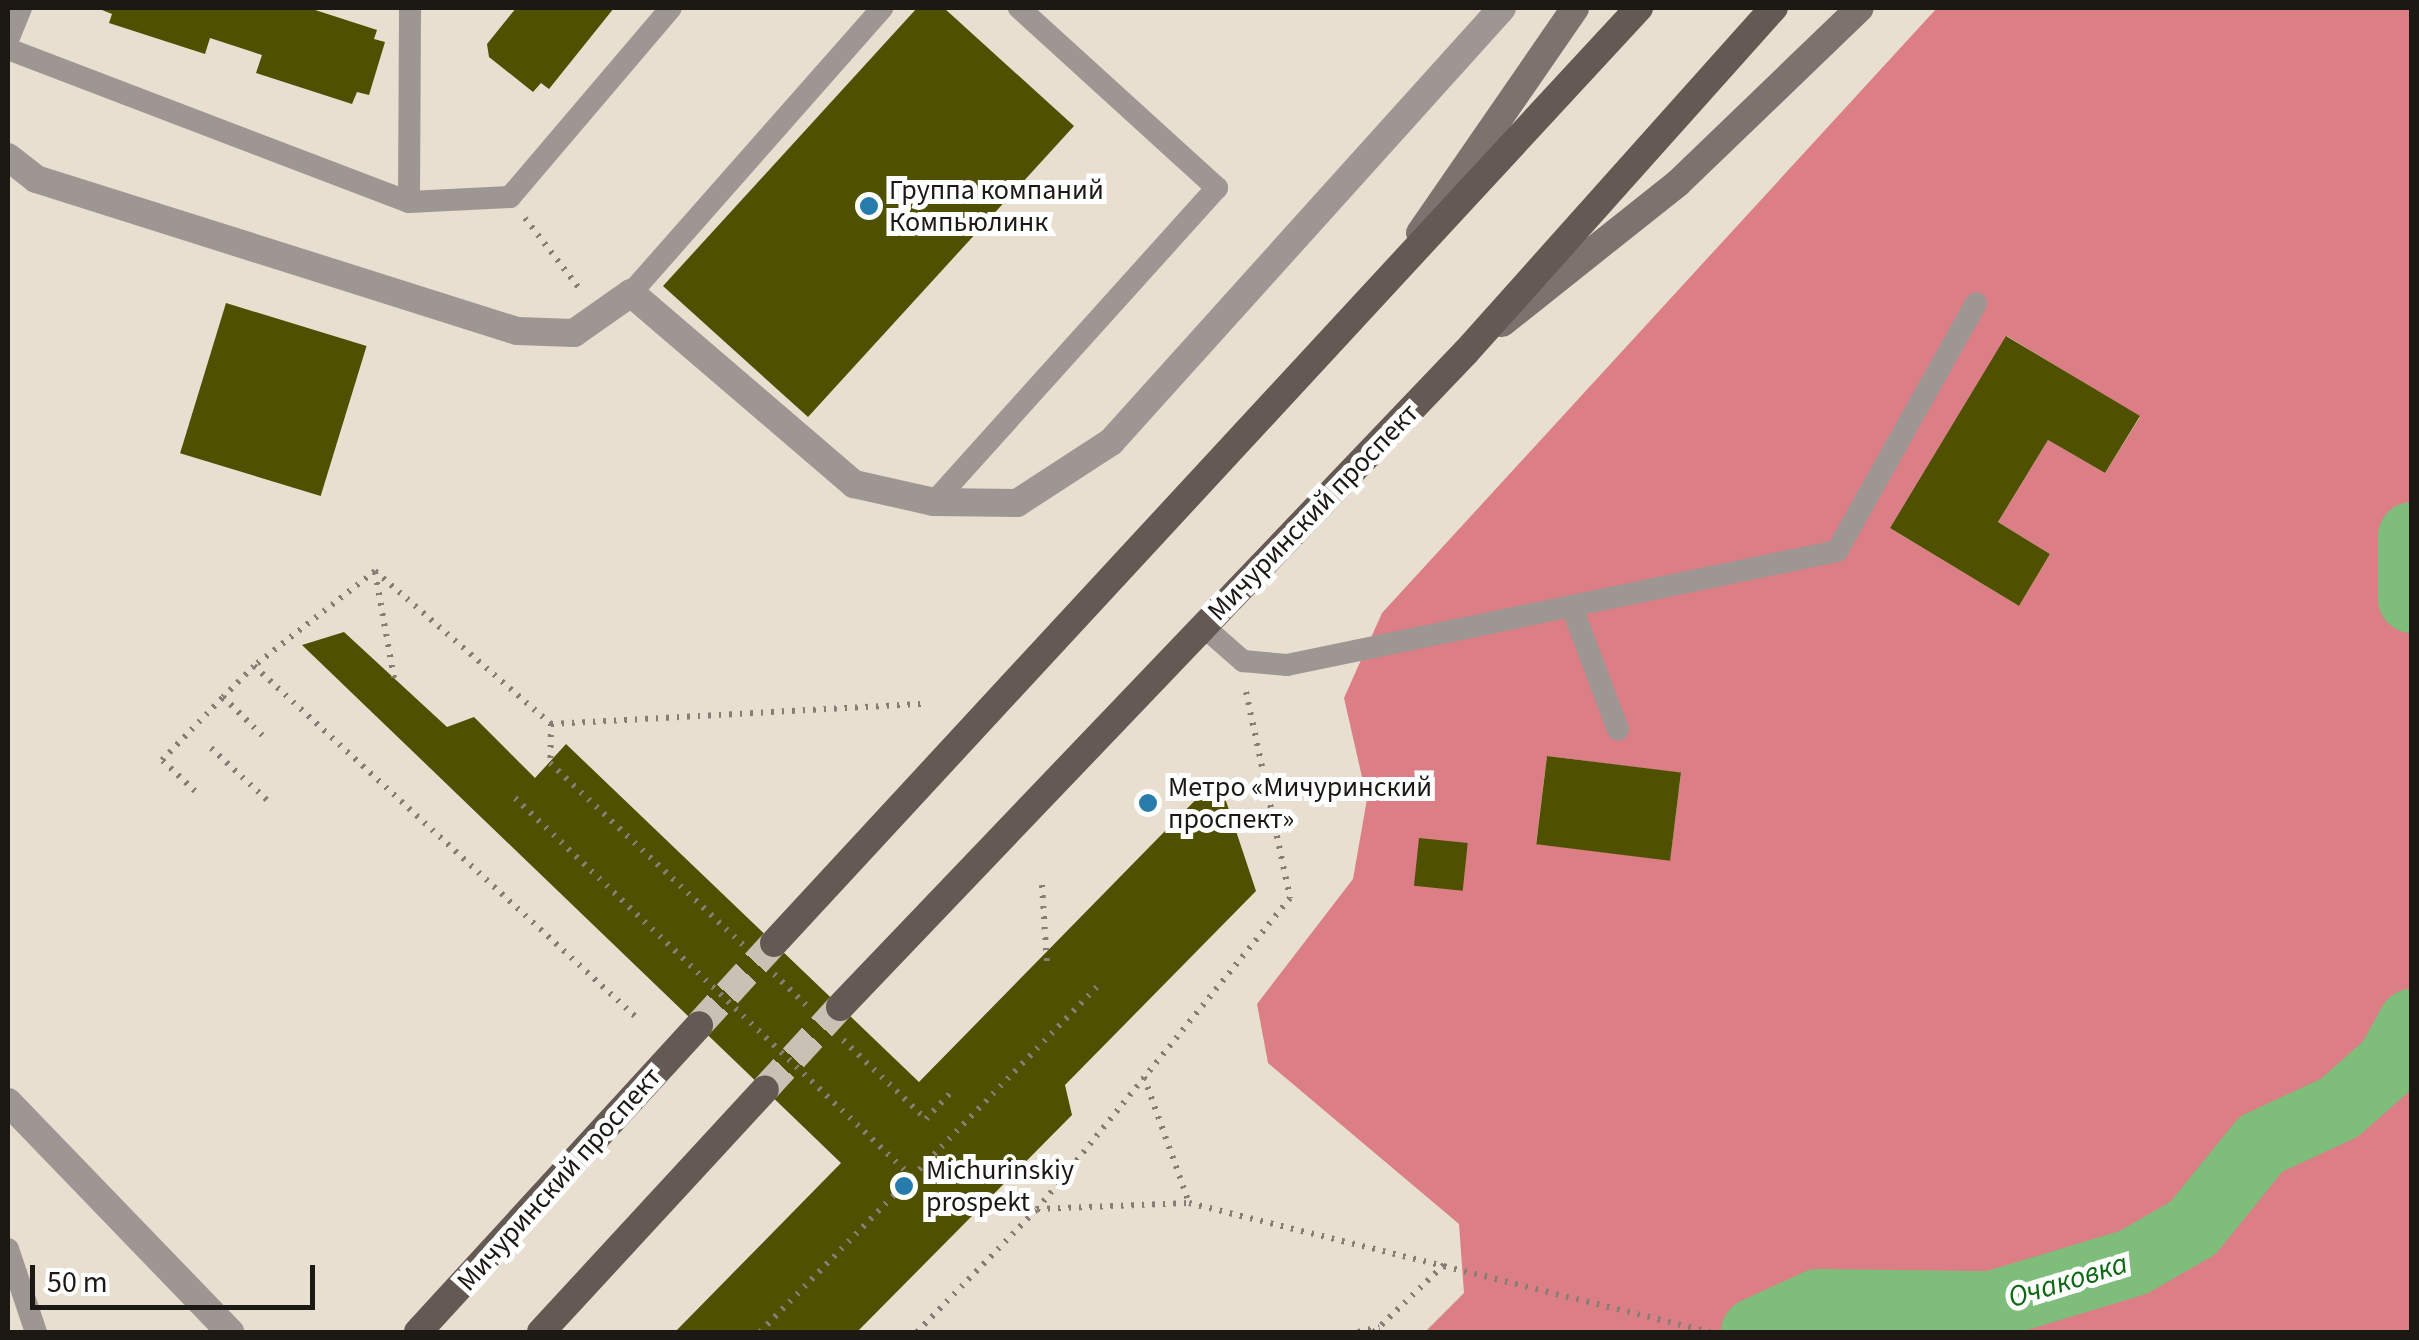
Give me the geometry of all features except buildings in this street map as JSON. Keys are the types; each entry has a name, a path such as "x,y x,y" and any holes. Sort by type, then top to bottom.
{"main road":[{"path":"1412,246 1574,8"},
{"path":"774,943 1412,246 1639,8"},
{"name":"Мичуринский проспект","path":"840,1007 1466,352 1774,8"},
{"path":"1466,352 1678,183 1860,8"},
{"name":"Мичуринский проспект","path":"418,1332 699,1025"},
{"path":"540,1332 765,1089"}],"street":[{"path":"8,156 36,179 517,331 574,333 602,322 631,293 854,484 934,502 1017,503 1111,442 1502,8"},
{"path":"8,1102 230,1332"}],"lane":[{"path":"8,40 21,8"},
{"path":"409,202 410,8"},
{"path":"8,49 409,202 510,197 671,8"},
{"path":"631,293 882,8"},
{"path":"934,502 1217,188 1018,8"},
{"path":"1204,626 1242,661 1287,665 1574,610 1837,551 1976,303"},
{"path":"1574,610 1618,730"},
{"path":"8,1249 36,1332"}],"path":[{"path":"532,229 583,293"},
{"path":"195,791 162,760 254,666 374,571"},
{"path":"374,571 394,678"},
{"path":"374,571 551,724 924,704"},
{"path":"917,1332 1037,1209 1290,898 1242,661"},
{"path":"254,666 638,1019"},
{"path":"223,697 264,737"},
{"path":"550,763 551,724"},
{"path":"211,748 268,801"},
{"path":"515,798 912,1177"},
{"path":"1042,886 1047,964"},
{"path":"760,1332 1099,985"},
{"path":"1144,1077 1189,1203"},
{"path":"1037,1209 1189,1203 1680,1319 1710,1332"},
{"path":"1358,1332 1377,1330 1446,1263"}],"shaded area":[{"path":"1937,8 2411,8 2411,1332 1425,1332 1464,1293 1459,1224 1268,1063 1257,1004 1353,879 1367,799 1344,698 1382,613","holes":["2007,336 2140,417 2105,473 2048,440 1998,522 2050,554 2019,606 1890,528","1547,756 1681,773 1670,860 1536,844"]}],"waterway":[{"name":"Очаковка","path":"2412,536 2412,599"},
{"name":"Очаковка","path":"1755,1332 1818,1303 1992,1305 2134,1262 2193,1228 2261,1144 2339,1108 2390,1063 2412,1023"}],"tunnel":[{"path":"699,1025 774,943"},
{"path":"765,1089 840,1007"}],"place":[{"name":"Группа компаний Компьюлинк","path":"869,206"},
{"name":"Метро «Мичуринский проспект»","path":"1148,803"},
{"name":"Michurinskiy prospekt","path":"904,1186"}]}
